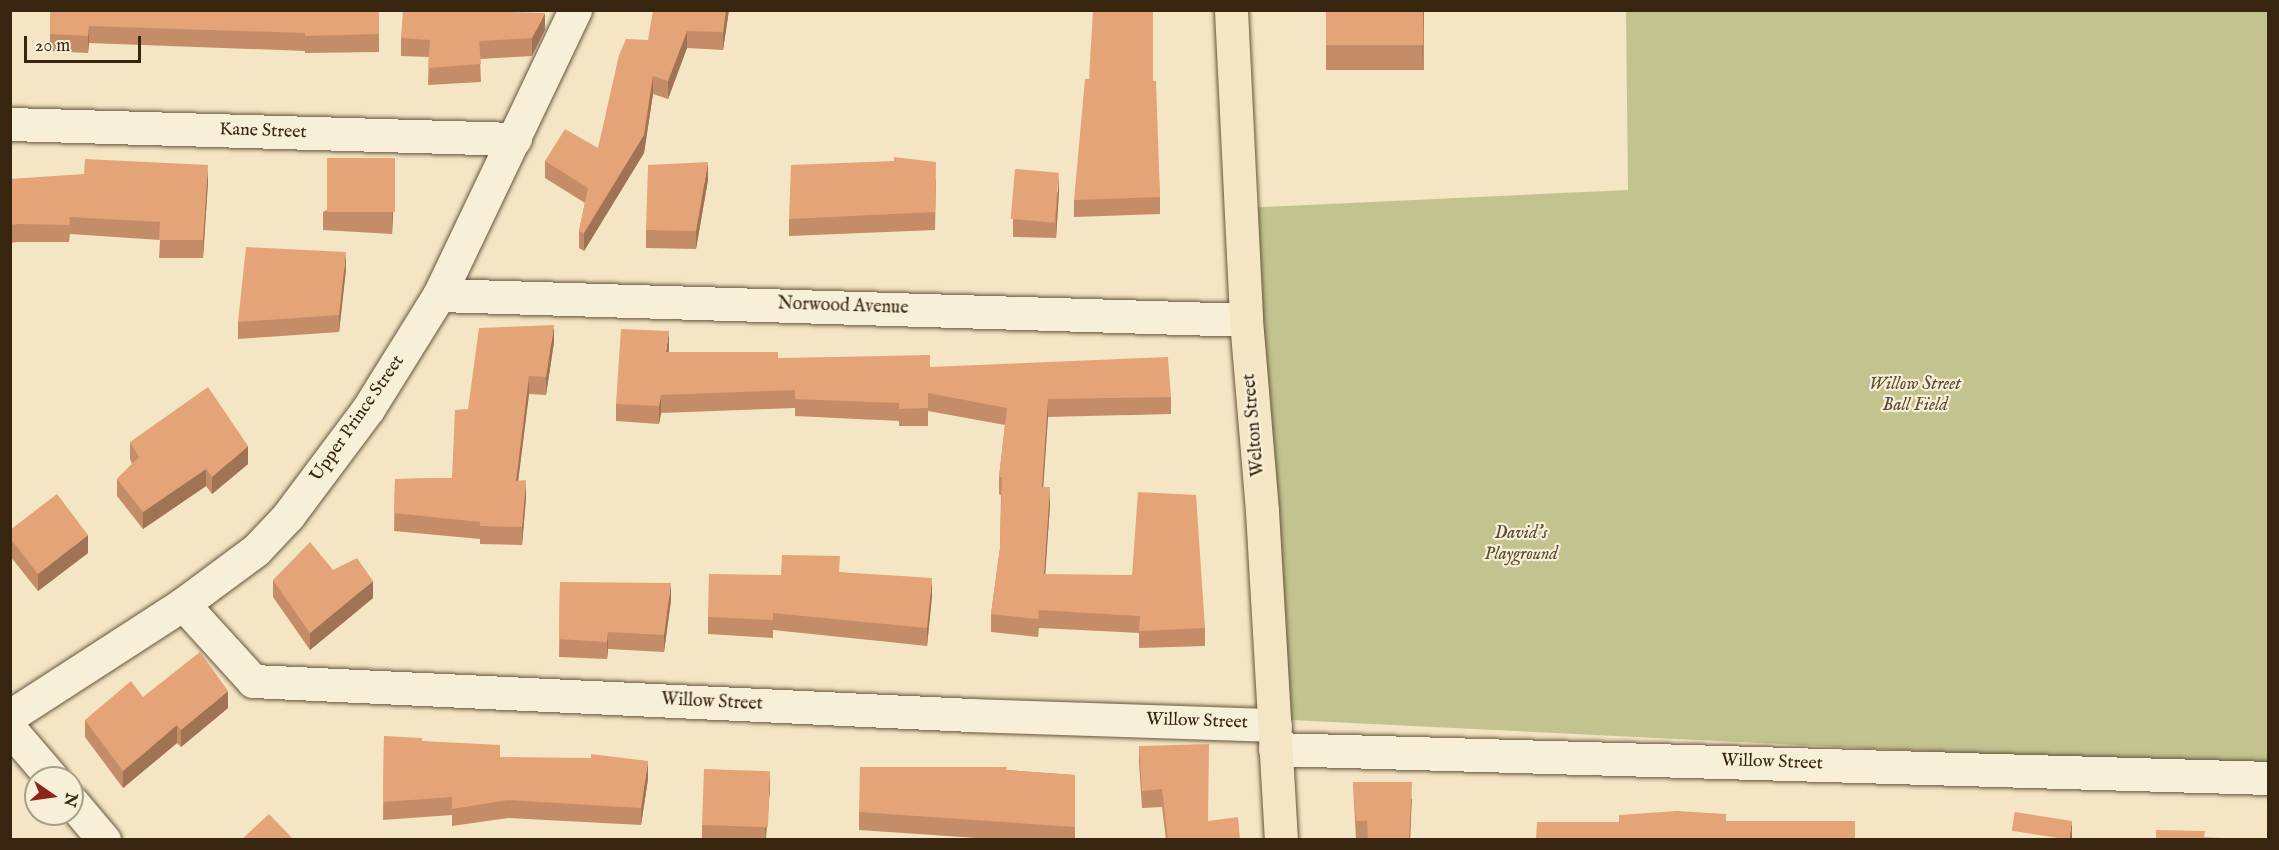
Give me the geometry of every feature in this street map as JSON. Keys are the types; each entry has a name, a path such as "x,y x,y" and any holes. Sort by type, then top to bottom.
{"main road":[{"name":"Welton Street","path":"1231,10 1246,320 1281,840"}],"street":[{"name":"Upper Prince Street","path":"10,716 183,604 256,550 288,516 368,409 440,295 575,10"},
{"name":"Kane Street","path":"10,124 514,140"},
{"name":"Norwood Avenue","path":"440,295 1246,320"},
{"name":"Willow Street","path":"183,604 253,681 959,715 1275,737 2268,778"},
{"path":"10,729 42,766"},
{"path":"84,816 104,840"}],"green space":[{"name":"Willow Street Ball Field","path":"1626,11 2268,11 2268,768 1270,719 1242,208 1628,190"}],"building":[{"path":"50,10 379,10 379,34 305,36 305,33 89,26 88,36 50,34"},
{"path":"403,10 545,13 532,38 479,41 481,64 428,68 430,40 401,38"},
{"path":"653,10 726,10 723,32 687,31 668,81 653,76 644,135 584,233 579,231 588,188 545,161 565,129 598,148 619,55 626,39 648,40"},
{"path":"1093,10 1153,10 1153,81 1156,81 1160,197 1074,200 1085,79 1089,79"},
{"path":"1326,10 1423,10 1423,45 1326,45"},
{"path":"894,157 936,162 935,212 789,219 791,165 894,161"},
{"path":"327,158 395,158 395,212 327,212"},
{"path":"85,159 208,165 203,240 159,240 160,222 70,217 69,225 10,225 10,179 84,174"},
{"path":"708,162 696,231 646,230 648,165"},
{"path":"1015,169 1059,173 1054,223 1011,219"},
{"path":"246,247 346,252 339,315 238,322"},
{"path":"554,325 546,377 529,376 516,481 526,480 522,527 480,526 480,522 394,513 395,479 452,478 455,410 468,409 479,328"},
{"path":"621,329 669,331 666,352 778,352 778,358 930,355 930,367 1168,357 1171,397 1048,399 1042,487 1050,487 1044,574 1132,575 1138,492 1196,495 1205,628 1139,631 1140,616 1039,610 1038,619 991,614 1000,548 1002,477 999,477 1007,408 928,393 928,408 899,409 899,403 795,399 795,390 661,395 659,406 616,404"},
{"path":"208,387 248,446 212,477 206,469 143,512 117,479 139,457 130,442"},
{"path":"57,494 88,535 38,574 10,538 10,530"},
{"path":"310,542 333,570 357,558 373,581 310,633 273,580"},
{"path":"782,555 840,556 839,572 932,578 927,628 773,613 773,620 708,617 709,574 781,575"},
{"path":"560,582 671,583 664,635 608,632 607,642 559,639"},
{"path":"200,652 228,691 181,730 177,725 123,771 85,720 131,681 143,697"},
{"path":"384,736 422,738 422,741 500,745 500,757 591,758 591,754 648,761 641,808 508,800 452,809 452,797 383,802"},
{"path":"1209,744 1208,821 1238,817 1240,840 1168,840 1162,789 1142,791 1139,746"},
{"path":"860,767 1007,767 1006,770 1075,775 1075,827 859,812"},
{"path":"704,769 770,771 768,827 702,825"},
{"path":"1353,782 1412,782 1409,840 1368,840 1367,821 1356,821"},
{"path":"1677,811 1726,814 1726,821 1855,821 1855,840 1536,840 1537,822 1619,822 1619,815"},
{"path":"2015,812 2072,821 2069,840 2012,831"},
{"path":"269,814 294,840 241,840"},
{"path":"2156,830 2205,831 2204,837 2257,840 2156,840"}],"park label":[{"name":"David's Playground","path":"1521,545"}]}
